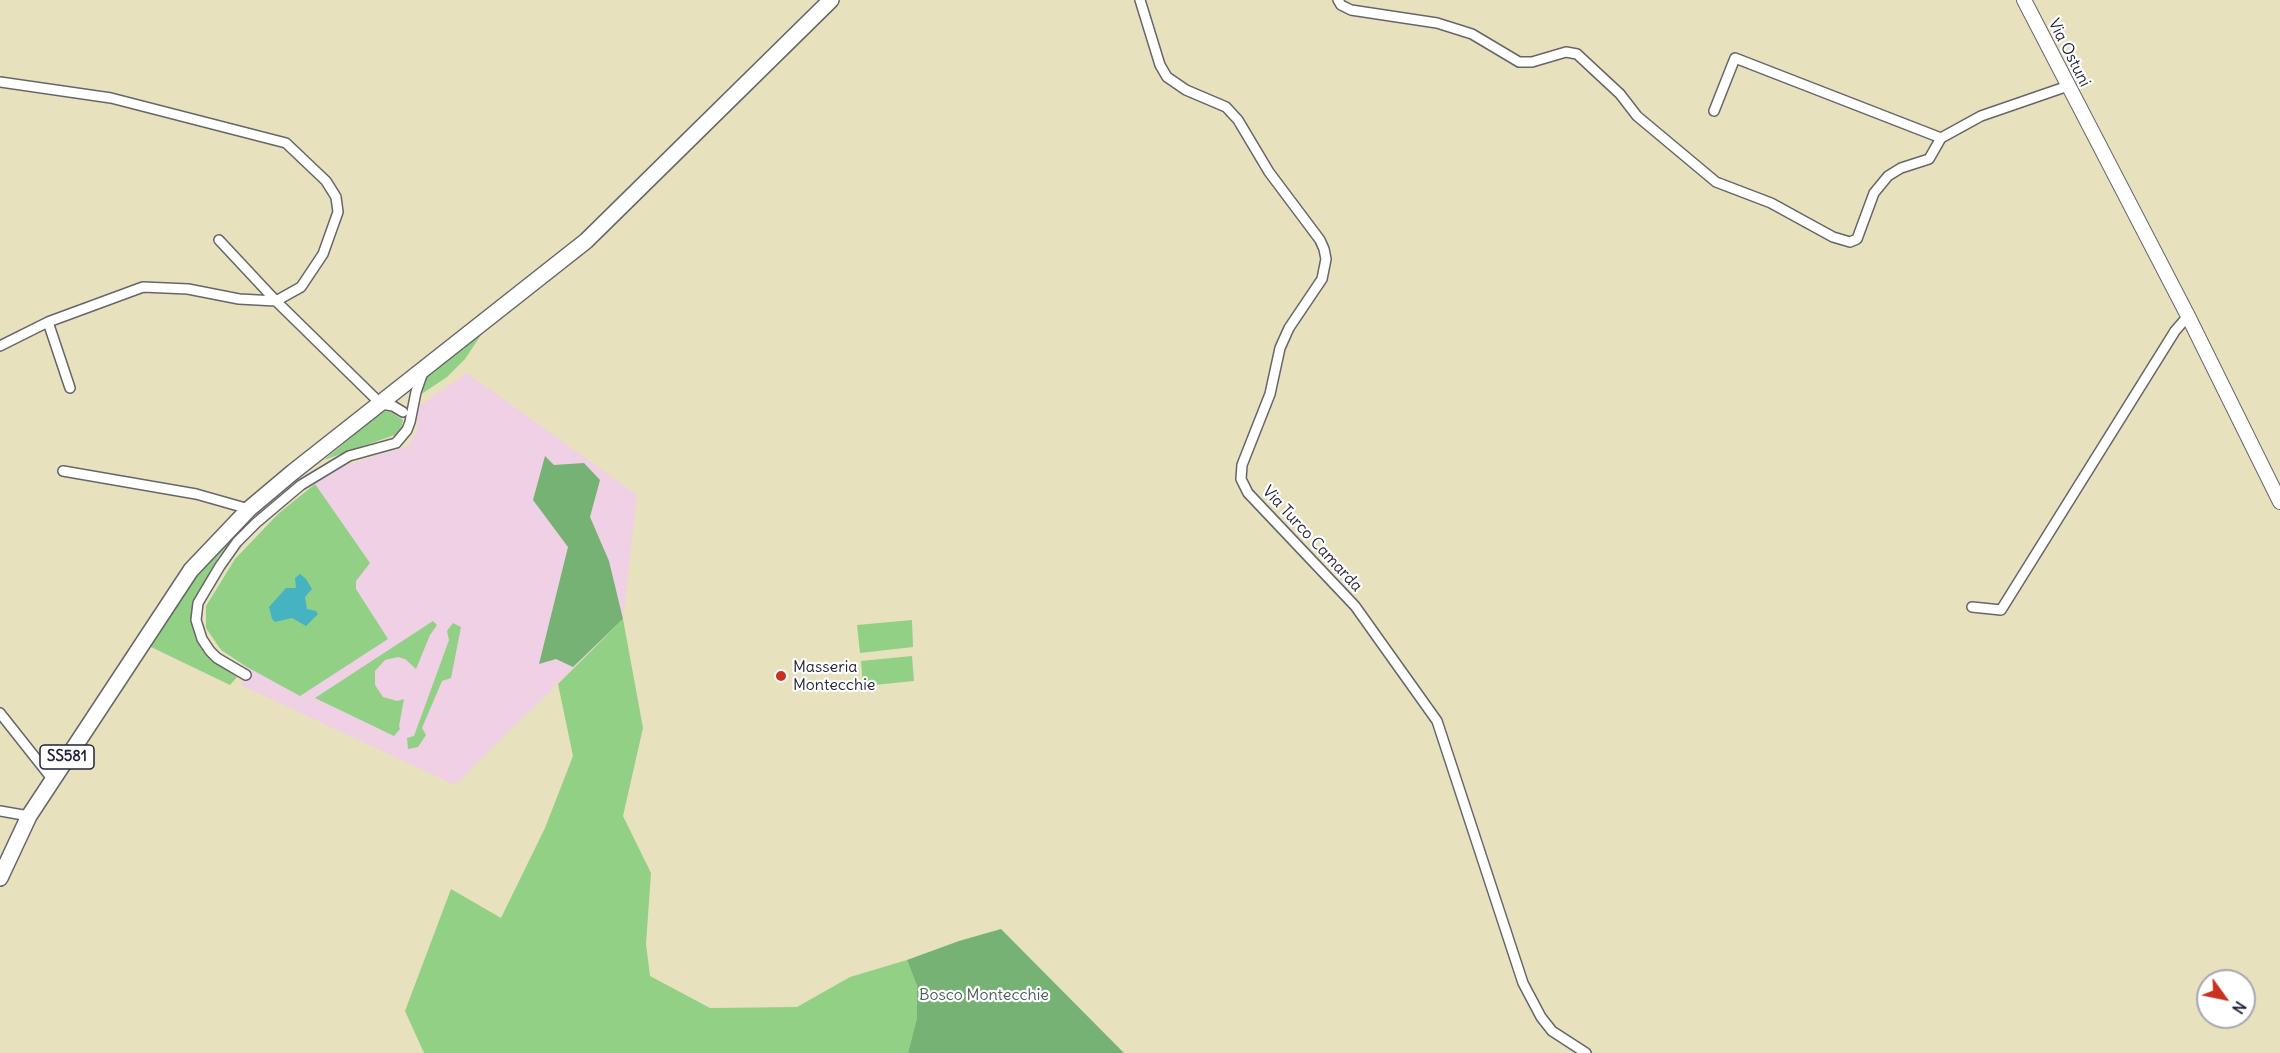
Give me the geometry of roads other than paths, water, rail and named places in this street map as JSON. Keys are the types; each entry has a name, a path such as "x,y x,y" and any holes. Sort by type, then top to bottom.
{"main road":[{"path":"249,509 586,241 831,0"},
{"name":"Via Ostuni","path":"2024,0 2188,316 2280,502"},
{"name":"SS581","path":"0,878 29,816 191,570 249,509"}],"street":[{"name":"Via Turco Camarda","path":"1140,0 1160,65 1167,77 1186,90 1226,107 1238,120 1269,172 1320,240 1324,249 1325,269 1322,279 1289,328 1280,348 1270,394 1242,465 1242,479 1248,494 1355,606 1437,721 1523,983 1540,1017 1552,1031 1586,1053"},
{"path":"1338,0 1341,5 1351,10 1437,24 1472,34 1519,62 1532,62 1566,52 1577,54 1620,94 1637,116 1716,182 1771,203 1833,237 1851,242 1857,239 1874,193 1888,176 1901,168 1929,159 1941,138 1981,116 2068,86"},
{"path":"1714,111 1735,58 1941,138"},
{"path":"0,82 111,98 286,143 326,181 336,197 338,212 323,254 301,287 276,301 239,299 188,289 142,287 48,322 0,346"},
{"path":"219,240 276,301 381,404 393,406 403,412"},
{"path":"1972,607 2001,610 2175,331 2188,316"},
{"path":"48,322 70,388"},
{"path":"246,675 217,658 202,639 196,620 198,603 237,542 301,485 349,456 396,443 410,423 424,369"},
{"path":"399,390 414,402"},
{"path":"399,390 403,412 410,423"},
{"path":"63,471 196,494 249,509"},
{"path":"0,713 53,780"},
{"path":"0,811 29,816"}],"water":[{"path":"300,574 312,589 305,597 307,609 316,611 318,614 306,626 292,618 275,622 269,607 286,588 296,588 295,578"}],"place":[{"name":"Masseria Montecchie","path":"781,676"}],"park label":[{"name":"Bosco Montecchie","path":"984,995"}]}
